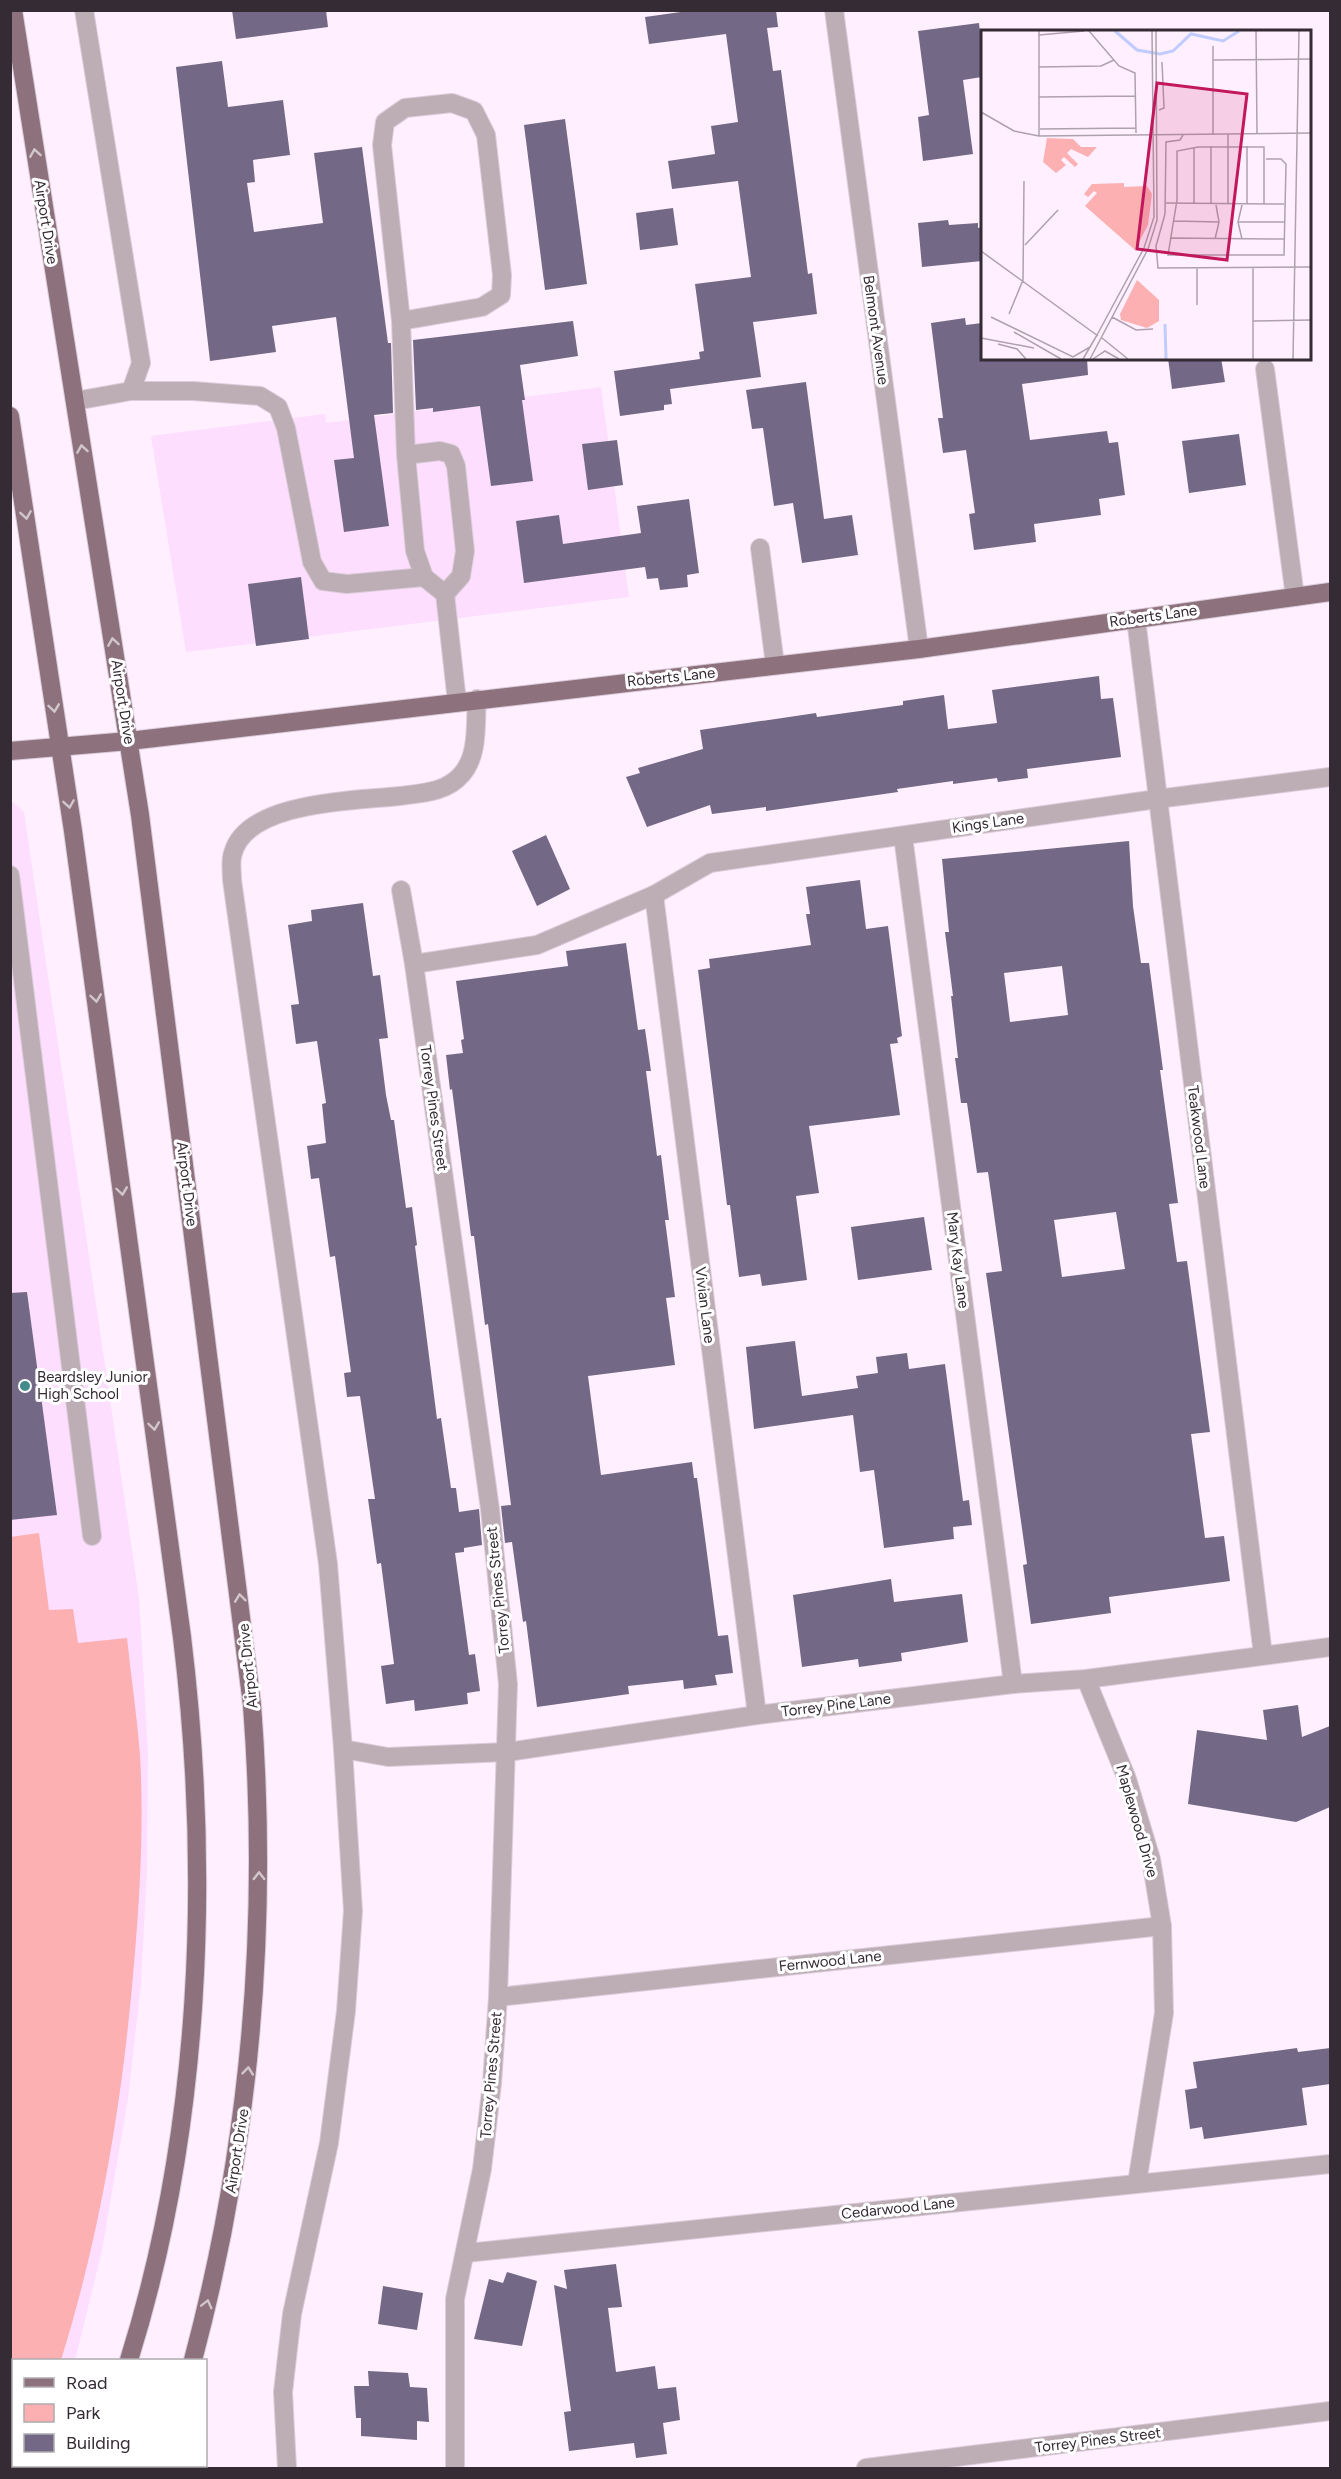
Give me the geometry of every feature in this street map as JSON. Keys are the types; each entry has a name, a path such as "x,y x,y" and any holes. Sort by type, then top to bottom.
{"main road":[{"name":"Airport Drive","path":"13,10 129,741 243,1622 258,1785 259,1900 248,2067 223,2236 193,2359"},
{"path":"10,416 77,855 182,1637 195,1785 197,1923 192,2025 187,2069 180,2126 161,2232 129,2359"},
{"name":"Roberts Lane","path":"10,751 129,741 918,649 1330,592"}],"street":[{"path":"84,10 141,363 131,391"},
{"name":"Belmont Avenue","path":"834,10 918,649"},
{"path":"400,321 482,307 501,296 502,275 486,135 474,111 452,103 405,108 386,122 382,145 400,321 406,455 415,551 424,577 445,594 457,702"},
{"path":"1265,369 1295,597"},
{"path":"75,401 131,391 193,390 260,396 278,407 286,428 312,562 323,581 347,584 424,577"},
{"path":"406,455 440,451 451,454 456,466 465,551 461,576 445,594"},
{"path":"760,548 775,665"},
{"name":"Teakwood Lane","path":"1136,619 1263,1655"},
{"path":"287,2469 283,2392 292,2314 329,2143 346,2011 353,1911 328,1564 232,880 233,852 245,831 258,822 295,808 438,791 462,775 474,754 477,699"},
{"name":"Kings Lane","path":"654,895 710,863 1157,799 1330,777"},
{"name":"Mary Kay Lane","path":"903,836 1013,1684"},
{"path":"10,875 92,1536"},
{"name":"Torrey Pines Street","path":"401,890 414,964 490,1509 508,1684 498,1997 492,2083 484,2147 466,2253 455,2299 454,2469"},
{"path":"414,964 537,945 654,895"},
{"name":"Vivian Lane","path":"654,895 757,1714"},
{"name":"Torrey Pine Lane","path":"343,1749 388,1757 507,1752 757,1714 1013,1684 1086,1679 1330,1647"},
{"name":"Maplewood Drive","path":"1086,1679 1127,1779 1151,1859 1162,1926 1164,2013 1137,2183"},
{"name":"Fernwood Lane","path":"498,1997 1162,1926"},
{"name":"Cedarwood Lane","path":"466,2253 1330,2164"},
{"name":"Torrey Pines Street","path":"866,2469 1330,2411"}],"shaded area":[{"path":"601,387 629,597 186,652 151,436 325,414 326,423"},
{"path":"10,800 24,812 139,1598 148,1752 147,1868 141,1983 128,2098 102,2250 75,2359 12,2359 12,2467 36,2467 10,2468"}],"green space":[{"path":"39,1533 49,1610 73,1609 78,1643 127,1638 140,1755 142,1807 138,1912 124,2064 99,2214 88,2263 61,2359 12,2359 12,2467 25,2468 11,2468 10,1537"}],"building":[{"path":"232,10 326,10 328,27 236,39"},
{"path":"695,10 776,10 778,27 767,28 773,71 781,70 808,274 812,273 817,314 753,322 761,377 670,389 672,404 664,405 664,410 620,416 614,371 700,359 699,352 704,351 695,284 751,277 738,181 672,189 668,161 715,154 711,126 738,122 726,34 649,44 645,17"},
{"path":"979,23 981,77 963,80 973,154 923,161 918,117 929,115 918,31"},
{"path":"222,61 228,107 283,100 290,155 253,160 255,182 247,183 254,232 323,223 314,153 362,147 388,343 391,343 393,413 374,415 389,526 344,532 334,460 354,458 336,317 272,326 276,352 210,361 176,67"},
{"path":"565,119 587,284 545,290 524,125"},
{"path":"673,208 678,245 640,250 636,213"},
{"path":"948,220 949,225 978,223 978,228 981,227 981,261 922,267 918,223"},
{"path":"965,318 966,325 981,323 981,360 1087,360 1088,375 1022,384 1030,440 1107,431 1109,443 1118,442 1125,495 1099,499 1101,515 1034,524 1036,542 974,550 969,514 975,513 966,450 943,453 938,418 943,418 931,323"},
{"path":"573,321 578,356 520,365 525,400 522,400 533,481 491,486 480,406 433,412 433,408 416,410 413,340"},
{"path":"1168,360 1221,360 1225,382 1172,389"},
{"path":"806,382 824,519 852,515 858,555 802,563 793,503 774,506 763,428 752,429 746,390"},
{"path":"1239,434 1246,485 1189,493 1182,441"},
{"path":"617,440 623,485 588,490 582,444"},
{"path":"689,499 699,573 687,575 688,587 660,590 658,578 647,579 645,567 524,583 516,521 559,515 563,544 641,533 637,506"},
{"path":"301,577 309,639 256,646 248,584"},
{"path":"1099,676 1101,699 1113,698 1121,757 1027,769 1028,778 998,782 997,778 953,784 953,781 897,789 898,792 766,811 766,807 712,814 710,805 647,827 626,777 640,773 638,768 703,749 700,730 816,713 817,717 903,705 903,701 944,695 948,729 997,723 992,690"},
{"path":"546,835 570,889 537,906 512,851"},
{"path":"1129,841 1133,906 1141,963 1149,963 1163,1070 1160,1070 1178,1203 1169,1204 1177,1262 1187,1261 1210,1432 1191,1434 1205,1538 1224,1536 1230,1581 1109,1597 1111,1613 1031,1624 1023,1565 1027,1564 986,1273 1002,1271 988,1172 977,1173 967,1103 961,1103 955,1058 958,1058 951,996 953,996 945,932 949,932 942,859","holes":["1062,966 1068,1015 1010,1022 1004,973","1116,1212 1125,1269 1062,1277 1054,1220"]},
{"path":"860,880 866,929 888,926 902,1036 897,1038 898,1043 890,1044 900,1115 809,1126 819,1193 796,1196 807,1280 762,1286 760,1274 739,1277 730,1205 727,1205 698,970 710,968 709,959 811,945 806,914 810,914 806,887"},
{"path":"363,903 373,976 380,975 388,1038 379,1039 386,1095 391,1120 394,1120 406,1208 412,1207 437,1419 441,1418 451,1488 456,1488 459,1512 479,1509 482,1545 464,1548 464,1552 455,1553 469,1655 475,1654 480,1691 467,1693 468,1704 415,1711 414,1700 386,1704 381,1666 394,1664 381,1563 377,1564 368,1499 375,1499 360,1396 347,1397 344,1373 351,1372 335,1256 330,1257 319,1178 311,1179 307,1146 326,1143 322,1104 326,1103 317,1041 296,1044 291,1005 299,1004 288,925 312,921 311,910"},
{"path":"626,943 638,1030 645,1029 651,1071 646,1071 657,1156 661,1155 669,1220 665,1220 675,1297 666,1298 675,1365 588,1376 601,1475 692,1462 694,1478 697,1478 718,1636 728,1635 733,1673 715,1675 717,1685 684,1689 683,1680 628,1686 629,1694 537,1707 526,1621 523,1622 512,1542 505,1543 501,1506 511,1505 488,1324 485,1325 474,1236 471,1236 446,1055 463,1053 461,1040 464,1039 456,981 568,966 566,951"},
{"path":"924,1217 932,1270 858,1280 851,1227"},
{"name":"Beardsley Junior High School","path":"27,1292 57,1515 10,1520 10,1293"},
{"path":"795,1341 802,1396 858,1388 856,1376 878,1373 876,1357 907,1353 909,1369 945,1364 963,1501 969,1500 972,1525 953,1527 954,1539 884,1548 874,1470 860,1472 853,1415 754,1429 746,1347"},
{"path":"891,1579 894,1602 962,1594 968,1642 901,1653 902,1661 859,1667 858,1659 802,1667 793,1595"},
{"path":"1298,1705 1302,1737 1330,1726 1330,1807 1296,1822 1188,1804 1197,1730 1267,1740 1263,1710"},
{"path":"1297,2048 1298,2052 1330,2048 1330,2084 1302,2088 1307,2125 1204,2139 1202,2127 1190,2129 1185,2090 1197,2088 1193,2062"},
{"path":"616,2264 622,2307 608,2308 616,2372 655,2366 658,2389 676,2387 680,2420 663,2423 667,2454 636,2458 634,2443 569,2451 564,2412 571,2411 554,2285 567,2289 564,2270"},
{"path":"507,2272 537,2281 522,2346 474,2339 489,2279 503,2283"},
{"path":"383,2286 423,2293 417,2330 378,2324"},
{"path":"368,2371 408,2373 410,2387 427,2388 429,2422 417,2421 417,2440 361,2436 361,2418 356,2418 354,2386 369,2386"}],"place":[{"name":"Beardsley Junior High School","path":"25,1386"}]}
